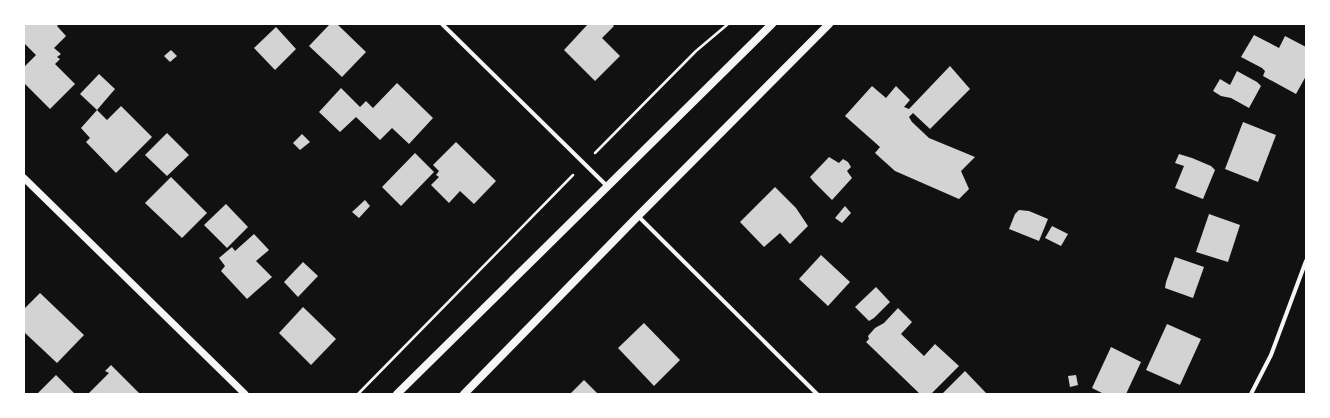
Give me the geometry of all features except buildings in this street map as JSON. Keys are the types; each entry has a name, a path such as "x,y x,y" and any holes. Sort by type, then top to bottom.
{"main road":[{"path":"397,394 772,24"},
{"path":"464,394 829,24"}],"street":[{"path":"442,24 608,186"},
{"path":"24,178 245,394"},
{"path":"638,216 817,394"},
{"path":"1250,394 1271,355 1306,261"}],"path":[{"path":"358,394 696,51 728,24"}]}
